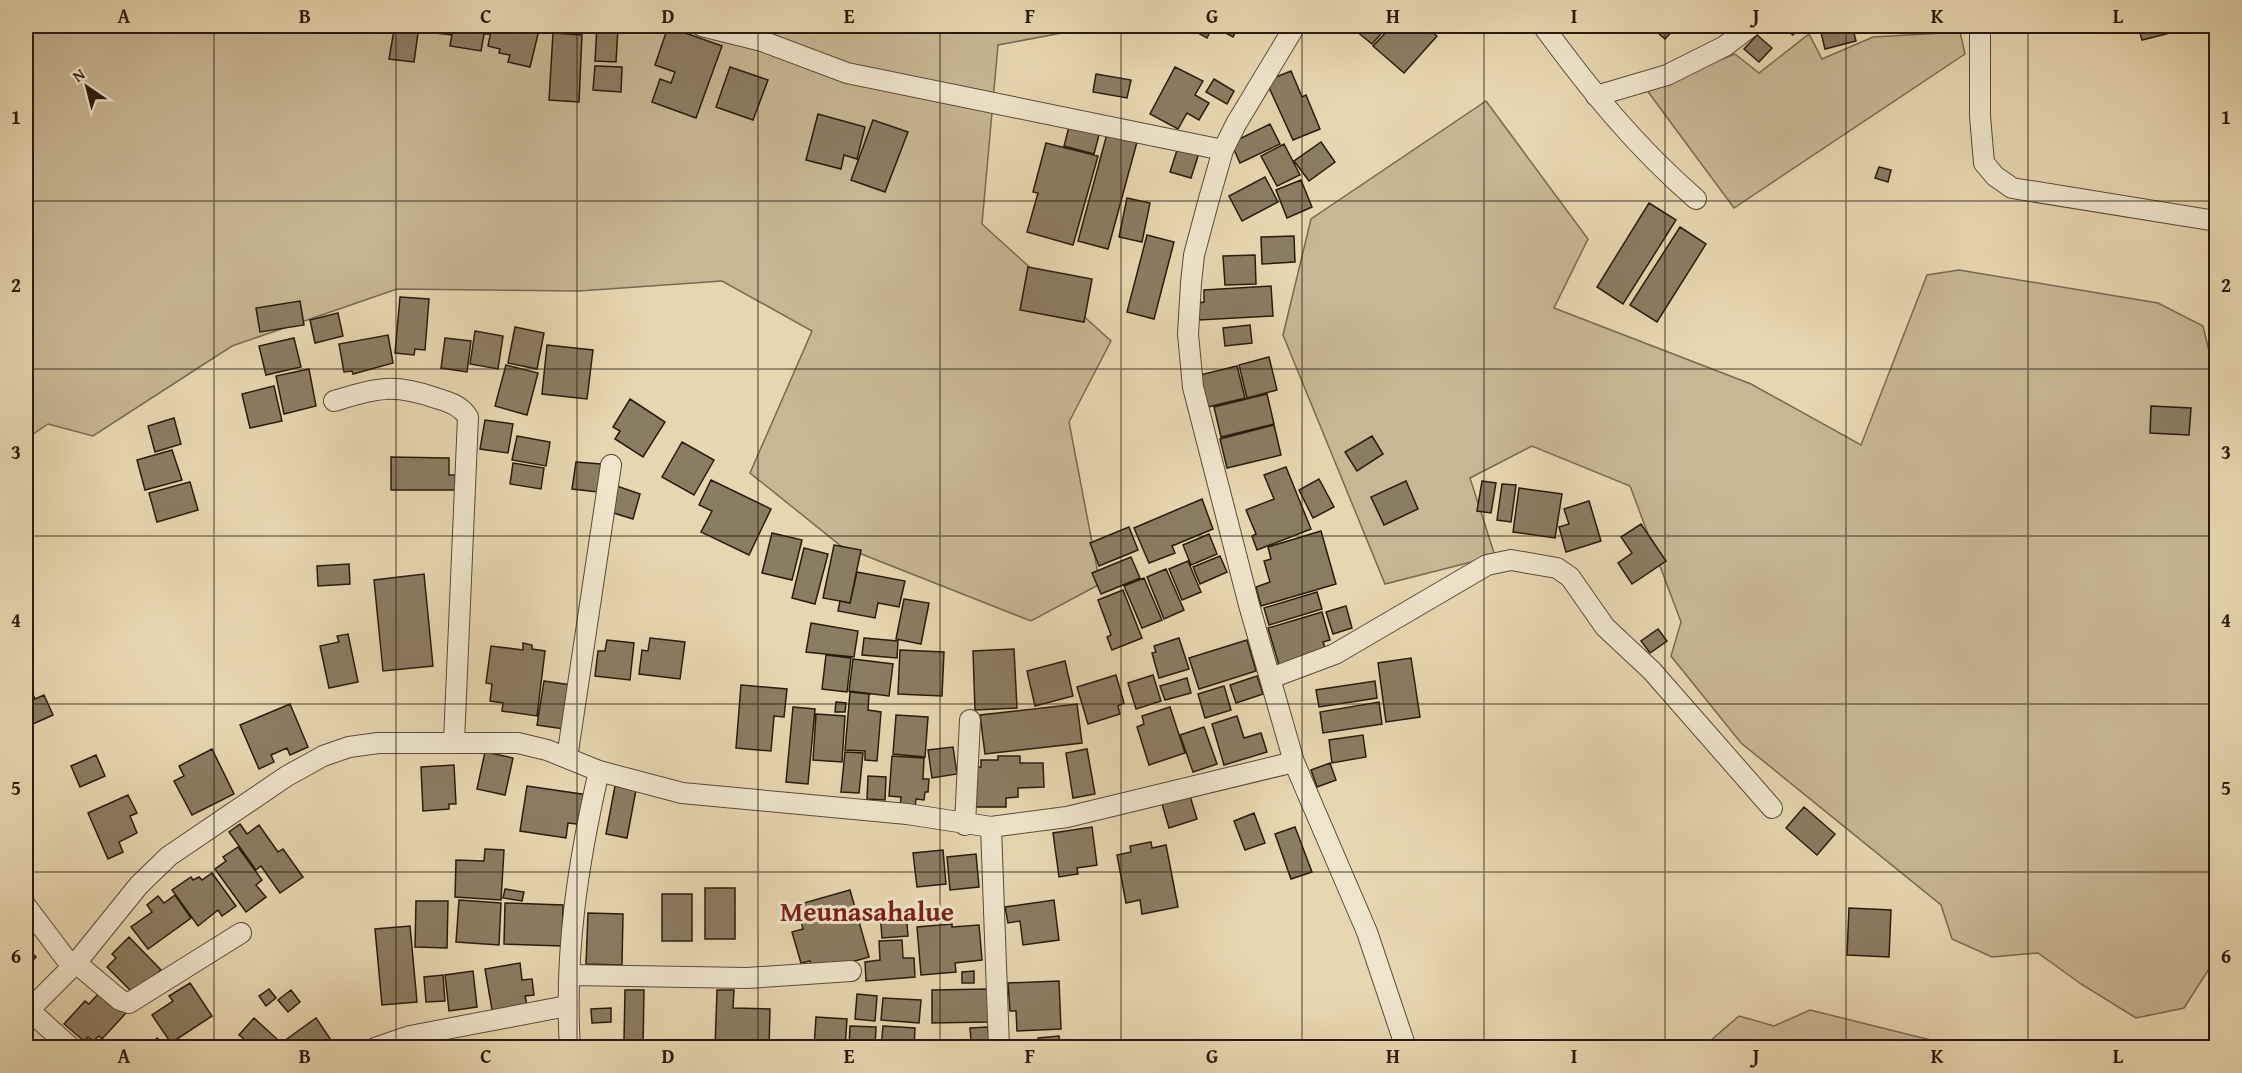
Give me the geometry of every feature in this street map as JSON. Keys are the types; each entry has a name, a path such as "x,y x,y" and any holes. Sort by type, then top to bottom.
{"street":[{"path":"702,26 762,41 847,73 1223,150"},
{"path":"1295,26 1236,124 1223,150 1192,274 1188,334 1192,387 1249,605 1294,762 1367,932 1406,1047"},
{"path":"1543,26 1596,96 1653,161 1696,199"},
{"path":"1596,96 1667,75 1725,46 1752,26"},
{"path":"1980,26 1980,116 1984,163 1995,176 2012,188 2217,220"},
{"path":"334,400 376,389 400,388 455,404 468,417 454,742"},
{"path":"567,758 611,465"},
{"path":"1271,678 1335,654 1487,565 1511,560 1557,568 1570,577 1605,627 1652,671 1772,808"},
{"path":"965,825 970,720"},
{"path":"70,1047 27,1012 74,965 140,885 169,856 287,776 322,756 349,747 378,743 518,743 567,758 599,771 682,793 907,814 965,825 991,826 1068,817 1294,762"},
{"path":"570,1047 567,1006 579,863 599,771"},
{"path":"991,826 999,1047"},
{"path":"26,906 74,965 120,1000 129,1003 241,933"},
{"path":"570,975 747,978 850,971"},
{"path":"375,1047 410,1036 567,1006"}],"shaded area":[{"path":"26,26 1099,26 998,45 982,224 1111,341 1069,422 1100,584 1031,621 841,546 750,473 812,331 722,281 579,291 397,289 232,346 93,436 48,424 26,439"},
{"path":"1960,32 1965,54 1734,208 1646,89 1735,54 1759,73 1809,34 1822,59 1873,37"},
{"path":"1486,101 1588,239 1554,308 1751,384 1861,445 1927,275 1959,270 2158,303 2203,326 2216,380 2216,958 2184,1008 2136,1018 2081,984 2038,953 1992,957 1952,939 1941,905 1741,743 1671,656 1681,622 1630,486 1532,446 1470,478 1495,556 1385,584 1283,335 1311,219"},
{"path":"1810,1010 1959,1047 1703,1047 1739,1016 1774,1026"},
{"path":"2028,1040 2028,1047 1959,1047"}],"building":[{"path":"288,26 325,26 324,33 288,29"},
{"path":"437,26 490,26 489,34 484,34 481,51 450,46 452,35 436,33"},
{"path":"492,26 540,26 530,67 508,62 510,55 499,53 500,49 488,46"},
{"path":"597,26 618,28 616,62 595,61"},
{"path":"1193,26 1213,26 1207,38 1191,29"},
{"path":"1213,26 1239,26 1233,37"},
{"path":"1350,26 1388,26 1372,44"},
{"path":"1392,26 1424,26 1437,36 1404,73 1373,46"},
{"path":"1650,26 1677,26 1665,39"},
{"path":"1781,26 1801,26 1793,35"},
{"path":"1852,26 1856,41 1825,49 1820,28"},
{"path":"1857,26 1879,26 1859,33"},
{"path":"2138,26 2198,26 2142,40"},
{"path":"668,27 722,46 696,118 652,102 660,79 671,83 675,72 655,65"},
{"path":"394,30 418,33 414,62 389,59"},
{"path":"553,33 582,35 579,102 549,100"},
{"path":"1757,35 1772,48 1759,62 1744,49"},
{"path":"595,66 622,67 621,92 593,90"},
{"path":"730,67 768,80 753,120 716,107"},
{"path":"1175,67 1203,81 1195,95 1209,103 1199,120 1187,113 1178,129 1150,114"},
{"path":"1291,71 1302,97 1306,95 1320,129 1293,140 1266,81"},
{"path":"1096,74 1131,80 1127,98 1093,92"},
{"path":"1214,79 1234,91 1227,104 1206,92"},
{"path":"818,114 865,127 857,159 844,155 841,169 806,160"},
{"path":"873,120 908,132 885,192 851,180"},
{"path":"1070,123 1100,131 1094,154 1064,146"},
{"path":"1270,124 1280,144 1240,163 1231,143"},
{"path":"1107,134 1137,142 1108,249 1078,241"},
{"path":"1321,142 1335,162 1309,181 1294,161"},
{"path":"1046,143 1098,156 1073,245 1027,232 1038,193 1033,192"},
{"path":"1284,144 1300,175 1277,186 1261,156"},
{"path":"1178,147 1199,153 1191,178 1170,172"},
{"path":"1879,167 1891,170 1888,182 1875,178"},
{"path":"1265,177 1278,202 1242,221 1229,196"},
{"path":"1301,180 1312,207 1287,218 1276,190"},
{"path":"1127,198 1150,203 1142,242 1119,237"},
{"path":"1649,203 1676,220 1623,304 1597,287"},
{"path":"1680,227 1706,244 1657,322 1630,305"},
{"path":"1147,235 1174,242 1154,319 1127,312"},
{"path":"1294,236 1295,262 1262,264 1261,237"},
{"path":"1255,255 1256,284 1225,285 1223,256"},
{"path":"1028,267 1092,279 1084,322 1020,310"},
{"path":"1271,286 1273,316 1199,320 1198,303 1204,302 1204,290"},
{"path":"400,297 429,299 425,350 415,349 414,355 395,353"},
{"path":"300,301 304,325 260,332 256,308"},
{"path":"338,313 343,336 315,343 310,320"},
{"path":"1250,325 1252,343 1225,346 1223,328"},
{"path":"515,327 544,333 537,369 508,363"},
{"path":"475,331 503,336 498,369 470,364"},
{"path":"388,335 393,363 353,374 352,371 344,372 339,344"},
{"path":"294,338 301,367 266,375 259,346"},
{"path":"445,338 471,341 467,372 441,368"},
{"path":"547,345 593,350 587,399 542,394"},
{"path":"1269,357 1277,390 1247,398 1239,365"},
{"path":"506,365 538,373 527,415 495,406"},
{"path":"1237,366 1245,398 1208,407 1200,375"},
{"path":"309,369 316,406 284,414 276,376"},
{"path":"274,386 282,421 250,428 242,394"},
{"path":"1267,394 1274,424 1221,437 1214,407"},
{"path":"630,399 665,422 643,457 615,439 620,431 613,427"},
{"path":"2151,406 2191,408 2189,435 2150,433"},
{"path":"174,418 181,444 155,452 148,426"},
{"path":"485,420 513,424 508,453 480,449"},
{"path":"1274,425 1281,455 1227,468 1220,439"},
{"path":"517,436 550,442 546,466 512,460"},
{"path":"1372,436 1383,454 1357,471 1345,452"},
{"path":"682,442 714,460 694,495 662,477"},
{"path":"172,450 182,480 145,490 137,460"},
{"path":"391,457 449,458 449,475 457,475 457,490 391,490"},
{"path":"576,462 601,464 598,492 572,489"},
{"path":"513,463 544,468 541,489 510,484"},
{"path":"1286,467 1311,529 1257,550 1252,536 1256,534 1246,510 1274,499 1264,475"},
{"path":"1319,479 1334,507 1313,518 1299,490"},
{"path":"711,480 771,509 749,555 701,532 712,511 699,505"},
{"path":"1406,481 1418,509 1384,525 1371,497"},
{"path":"1482,481 1496,483 1491,513 1477,511"},
{"path":"190,482 198,510 157,522 149,493"},
{"path":"1502,484 1516,485 1511,522 1497,520"},
{"path":"614,485 640,494 633,519 607,511"},
{"path":"1519,488 1562,494 1555,538 1513,532"},
{"path":"1202,499 1213,529 1172,546 1175,553 1149,563 1134,528"},
{"path":"1589,501 1601,541 1566,552 1559,527 1569,524 1564,509"},
{"path":"1641,524 1666,561 1632,584 1618,563 1632,553 1621,537"},
{"path":"1129,527 1138,550 1099,566 1090,543"},
{"path":"1321,531 1336,584 1261,606 1256,587 1270,582 1264,561 1271,559 1268,547"},
{"path":"772,533 802,540 792,580 762,573"},
{"path":"1209,534 1217,554 1191,565 1183,545"},
{"path":"834,545 861,550 850,603 823,598"},
{"path":"804,548 828,554 815,604 792,598"},
{"path":"1220,556 1227,572 1200,584 1193,567"},
{"path":"1131,557 1140,578 1101,594 1092,573"},
{"path":"1188,561 1201,592 1182,600 1169,569"},
{"path":"349,564 350,584 318,586 317,566"},
{"path":"1166,569 1184,610 1164,619 1147,577"},
{"path":"857,572 905,581 899,607 878,603 875,618 838,611 840,601 850,603"},
{"path":"424,574 433,666 383,671 374,580"},
{"path":"1144,578 1162,620 1142,628 1124,586"},
{"path":"1123,590 1142,638 1112,650 1107,637 1111,635 1098,600"},
{"path":"1317,592 1322,609 1269,625 1264,608"},
{"path":"904,599 929,603 921,644 896,639"},
{"path":"1346,606 1352,628 1333,634 1326,612"},
{"path":"1322,612 1330,640 1323,642 1326,650 1279,665 1268,628"},
{"path":"811,623 858,631 854,657 806,652"},
{"path":"1658,629 1667,641 1650,653 1641,641"},
{"path":"348,634 358,682 329,688 320,646 339,642 337,636"},
{"path":"650,638 685,642 680,679 639,674 642,650 648,651"},
{"path":"864,638 898,641 897,658 862,655"},
{"path":"1179,638 1189,669 1159,678 1152,653 1156,652 1154,646"},
{"path":"607,640 634,643 630,680 595,676 598,651 605,651"},
{"path":"1247,640 1256,671 1199,689 1189,658"},
{"path":"523,643 532,645 532,649 545,651 537,716 502,711 503,703 490,701 492,684 486,683 491,646 523,650"},
{"path":"1014,649 1017,708 975,710 973,651"},
{"path":"900,650 944,652 942,696 898,694"},
{"path":"826,655 851,658 847,692 822,689"},
{"path":"1411,658 1420,717 1386,722 1378,663"},
{"path":"853,659 893,664 889,696 849,691"},
{"path":"1065,661 1073,696 1035,706 1027,671"},
{"path":"1116,675 1124,703 1118,706 1120,714 1088,724 1077,687"},
{"path":"1153,675 1161,701 1136,709 1128,683"},
{"path":"1257,676 1263,694 1236,703 1230,685"},
{"path":"26,678 35,699 44,695 53,715 26,727"},
{"path":"1187,678 1191,693 1165,700 1160,686"},
{"path":"544,681 571,685 564,729 537,725"},
{"path":"1375,681 1377,698 1319,707 1316,690"},
{"path":"741,685 787,689 784,717 774,716 771,751 736,748"},
{"path":"1224,686 1231,710 1205,718 1198,694"},
{"path":"850,692 869,694 868,710 881,712 877,761 865,760 865,751 845,750"},
{"path":"836,702 846,703 845,712 835,712"},
{"path":"1379,702 1382,724 1323,733 1320,712"},
{"path":"290,704 308,747 290,755 287,748 271,755 274,762 259,769 240,725"},
{"path":"1077,704 1082,743 985,754 980,715"},
{"path":"793,707 815,709 808,784 786,782"},
{"path":"1170,707 1185,753 1149,765 1137,727 1144,724 1142,716"},
{"path":"816,714 845,716 842,762 813,760"},
{"path":"896,715 928,717 925,757 893,754"},
{"path":"1237,716 1244,738 1261,733 1267,752 1224,765 1212,724"},
{"path":"1204,727 1217,764 1193,772 1180,735"},
{"path":"1363,735 1366,757 1332,763 1329,740"},
{"path":"953,747 957,774 932,778 928,750"},
{"path":"212,749 234,794 192,815 174,781 184,776 179,766"},
{"path":"1087,749 1095,794 1073,798 1066,753"},
{"path":"485,752 513,758 505,795 477,789"},
{"path":"845,752 863,753 859,793 841,792"},
{"path":"96,755 105,776 80,787 71,766"},
{"path":"892,756 924,758 923,779 929,779 928,792 925,792 924,800 916,799 915,808 900,807 901,797 889,796"},
{"path":"998,756 1020,756 1020,763 1043,763 1044,787 1018,788 1018,797 1006,798 1006,807 973,807 973,767 981,767 981,760 998,760"},
{"path":"1330,763 1336,780 1317,787 1311,770"},
{"path":"454,765 456,804 449,804 449,809 423,811 421,767"},
{"path":"868,776 886,777 885,800 867,799"},
{"path":"527,786 588,795 584,825 568,823 566,838 520,831"},
{"path":"615,786 636,790 627,838 606,834"},
{"path":"128,795 137,813 130,816 137,833 119,842 123,852 108,859 88,813"},
{"path":"1190,796 1197,819 1169,828 1162,804"},
{"path":"1804,807 1835,834 1817,855 1786,828"},
{"path":"1254,813 1265,843 1245,850 1234,821"},
{"path":"240,824 247,834 259,825 278,852 283,849 303,877 280,893 261,866 256,870 229,832"},
{"path":"1092,827 1097,865 1077,868 1078,874 1059,877 1053,833"},
{"path":"1295,827 1312,872 1291,879 1275,834"},
{"path":"1151,842 1152,848 1166,845 1178,907 1142,914 1140,900 1126,903 1117,855 1131,852 1130,846"},
{"path":"238,847 262,880 256,885 266,897 246,912 215,869 226,861 223,857"},
{"path":"485,849 504,850 501,900 455,897 456,860 484,861"},
{"path":"943,850 946,884 917,887 913,853"},
{"path":"976,854 979,887 950,890 947,857"},
{"path":"212,873 236,906 222,916 218,910 198,926 172,890 191,877 193,880 199,877 202,880"},
{"path":"705,888 735,888 735,939 705,939"},
{"path":"505,889 524,892 522,901 503,898"},
{"path":"850,890 869,957 813,973 810,961 801,963 792,932 803,929 797,905"},
{"path":"662,894 692,894 692,941 662,941"},
{"path":"175,895 191,918 148,949 131,927 152,912 147,905 158,896 164,903"},
{"path":"459,900 501,903 499,945 456,942"},
{"path":"1054,900 1059,940 1023,945 1020,921 1008,923 1005,907"},
{"path":"416,901 448,901 447,948 415,947"},
{"path":"505,903 563,905 562,946 504,944"},
{"path":"1849,908 1891,910 1889,957 1847,955"},
{"path":"906,911 908,936 882,938 880,913"},
{"path":"588,913 623,914 622,965 586,964"},
{"path":"952,924 952,927 979,925 982,960 955,963 956,972 921,975 917,927"},
{"path":"410,926 417,1002 382,1005 375,929"},
{"path":"129,937 161,970 135,995 107,967 116,958 112,954"},
{"path":"902,940 903,958 914,958 915,977 866,981 865,962 880,960 879,941"},
{"path":"26,947 36,957 26,967"},
{"path":"520,963 522,980 532,979 534,995 525,996 527,1005 492,1010 485,969"},
{"path":"473,971 477,1007 449,1011 445,975"},
{"path":"974,971 974,983 962,983 962,972"},
{"path":"443,975 445,1001 426,1002 424,977"},
{"path":"1059,981 1061,1029 1017,1031 1016,1011 1010,1011 1008,983"},
{"path":"190,983 212,1016 171,1043 152,1015 173,1001 169,996"},
{"path":"269,989 276,998 266,1006 259,996"},
{"path":"988,989 988,1022 932,1023 932,990"},
{"path":"291,990 300,1002 288,1012 278,1000"},
{"path":"625,990 644,990 643,1048 633,1048 633,1041 624,1041"},
{"path":"717,990 734,990 733,1008 770,1009 769,1048 715,1048"},
{"path":"101,991 126,1013 102,1039 99,1036 93,1041 88,1037 84,1041 64,1024 85,1001 89,1004"},
{"path":"857,994 877,996 875,1021 855,1019"},
{"path":"883,998 921,1000 919,1023 881,1020"},
{"path":"611,1008 611,1022 592,1023 591,1009"},
{"path":"816,1017 847,1019 845,1048 814,1048"},
{"path":"254,1018 278,1040 272,1048 239,1046 245,1040 239,1035"},
{"path":"316,1018 333,1043 326,1048 292,1048 287,1039"},
{"path":"850,1026 876,1027 875,1048 849,1048"},
{"path":"883,1026 915,1028 914,1048 881,1048"},
{"path":"988,1027 989,1040 971,1041 970,1028"},
{"path":"1059,1036 1060,1048 1039,1048 1038,1038"},
{"path":"157,1038 169,1048 149,1048"},
{"path":"222,1041 229,1048 216,1048"}],"district":[{"name":"Meunasahalue","path":"867,911"}]}
